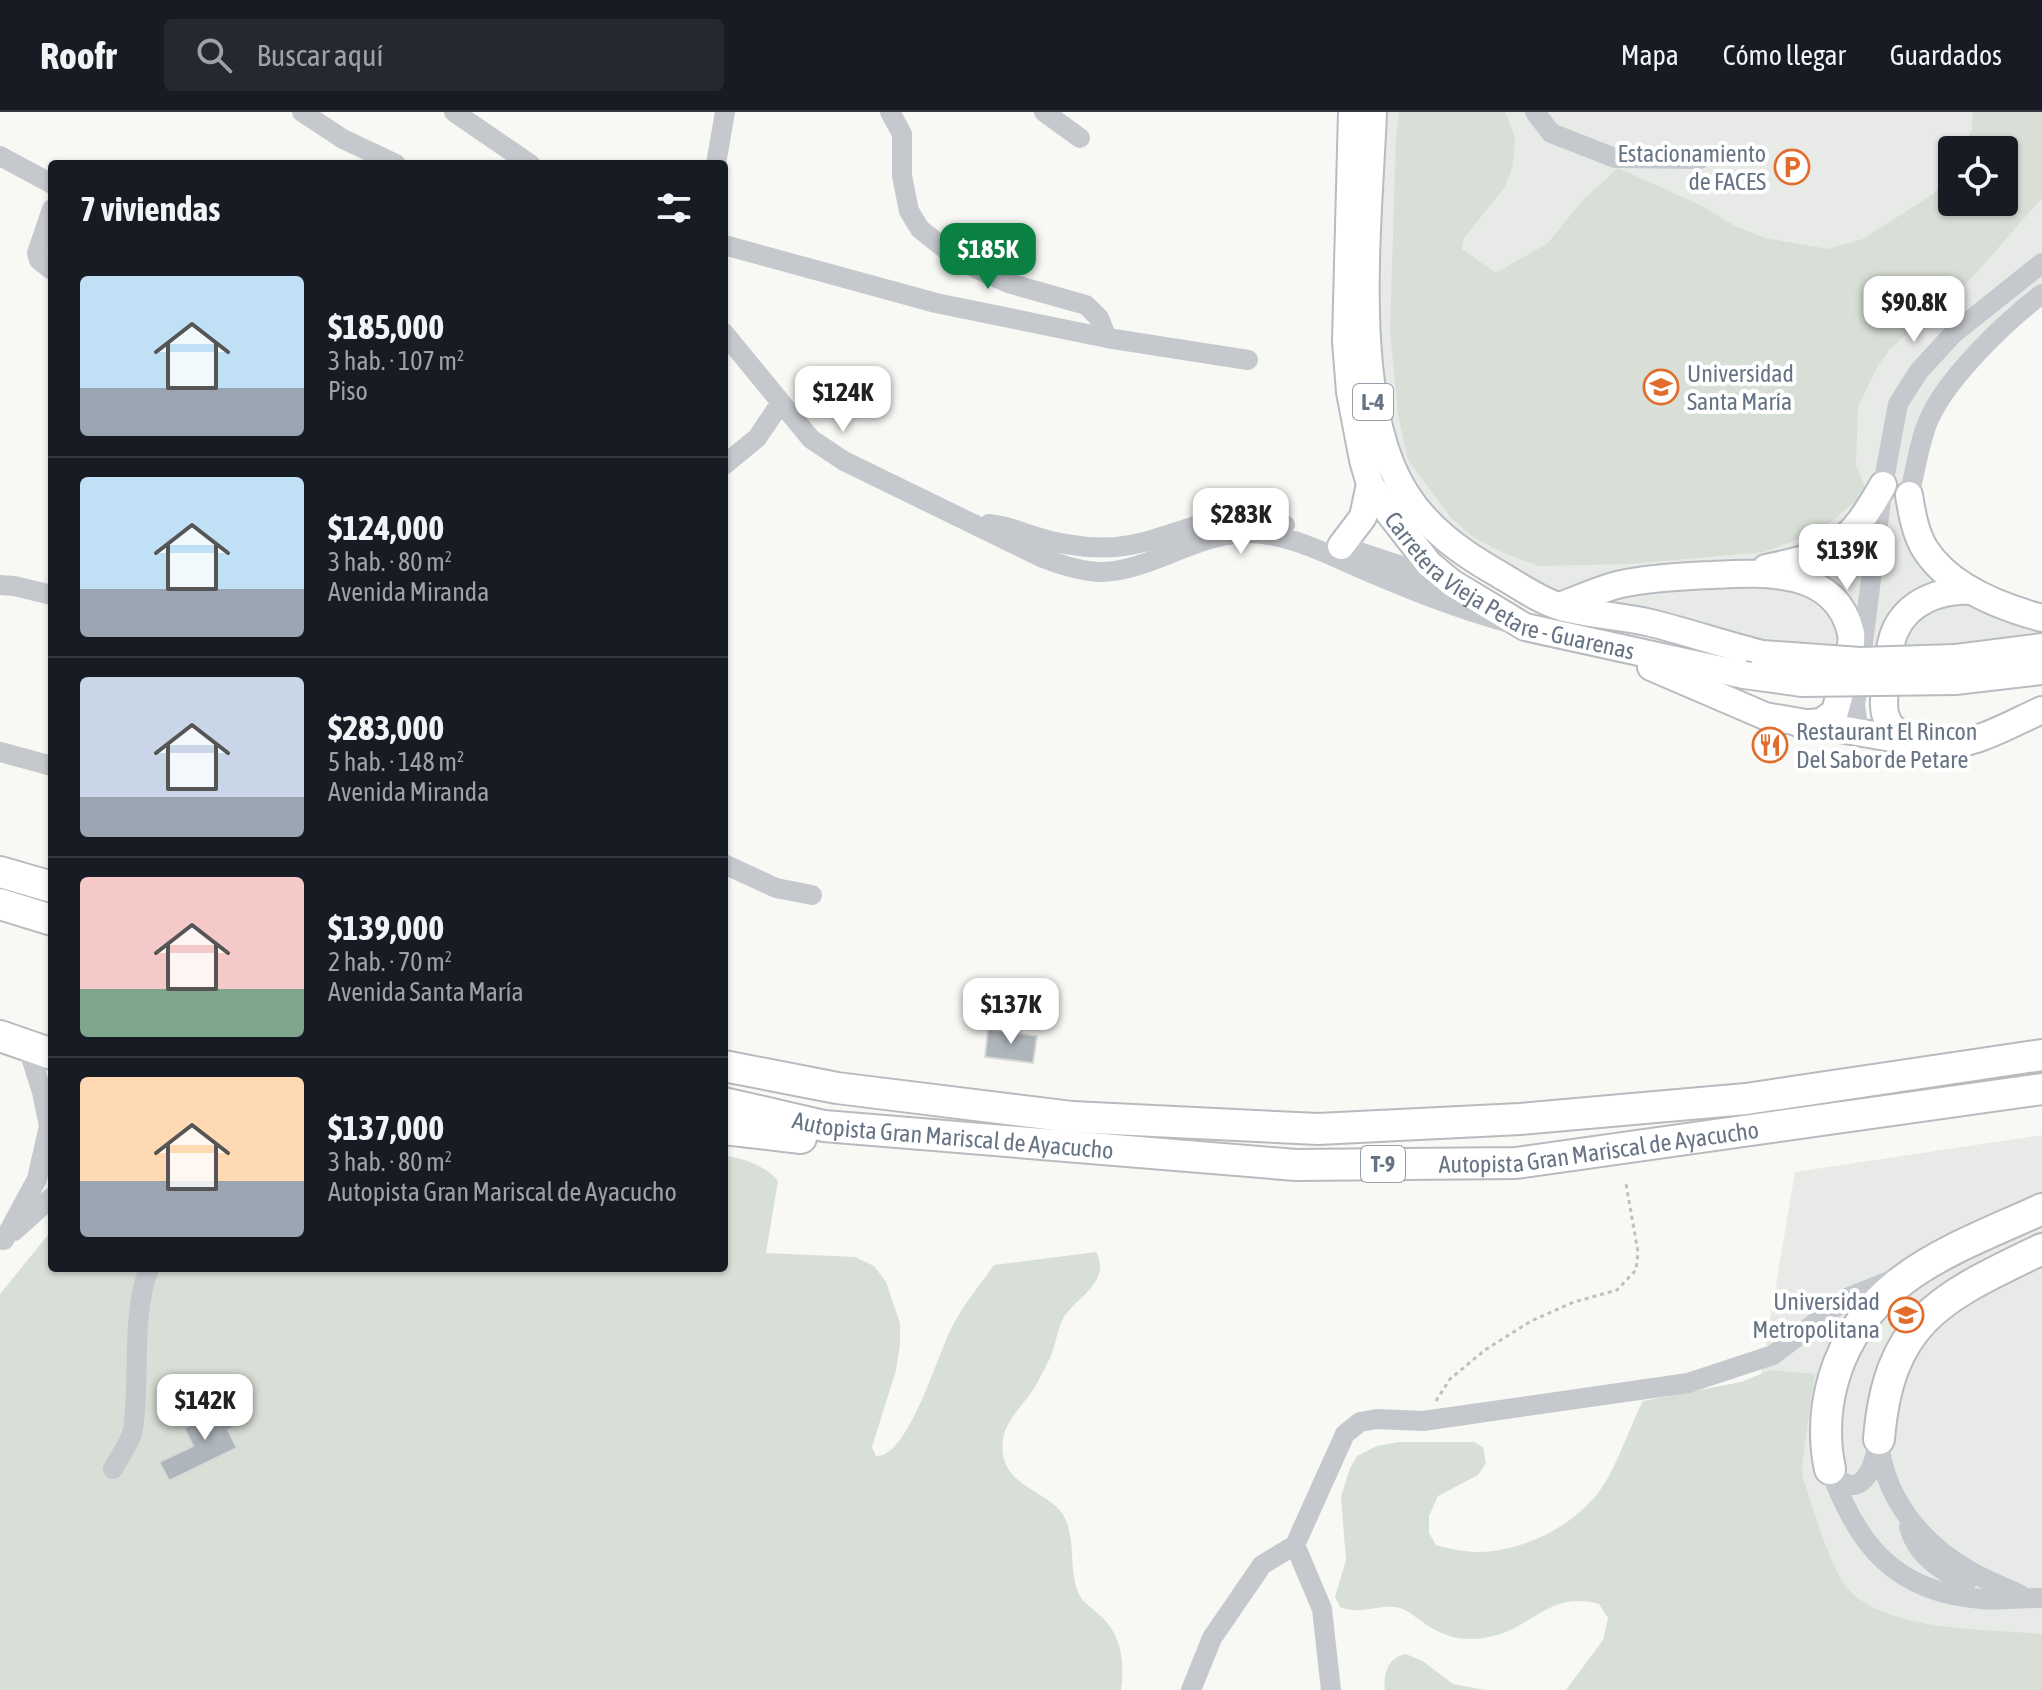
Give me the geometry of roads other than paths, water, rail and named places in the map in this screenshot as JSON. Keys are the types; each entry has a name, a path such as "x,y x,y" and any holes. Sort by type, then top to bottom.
{"highway":[{"path":"0,872 48,886"},
{"path":"0,904 48,919"},
{"name":"Autopista Gran Mariscal de Ayacucho","path":"728,1067 837,1088 1072,1117 1318,1129 1520,1119 1746,1099 2042,1055"},
{"name":"Autopista Gran Mariscal de Ayacucho","path":"728,1104 824,1126 1296,1165 1516,1163 2042,1089"},
{"path":"728,1129 842,1143 948,1137"},
{"path":"1830,1469 1826,1451 1829,1394 1844,1349 1877,1300 1912,1272 2042,1209"},
{"path":"1879,1439 1883,1404 1892,1371 1904,1342 1914,1329 1928,1313 1970,1283 2042,1249"}],"main road":[{"name":"Carretera Vieja Petare - Guarenas","path":"1352,112 1346,341 1357,439 1370,484 1418,552 1452,583 1525,627 1744,675 1802,683 1955,670 2042,647"},
{"name":"Carretera Vieja Petare - Guarenas","path":"1373,112 1367,314 1373,405 1388,460 1406,495 1436,530 1474,559 1559,606 1652,623 1762,654 1955,670 2042,671"},
{"path":"1341,546 1363,517 1370,484"},
{"path":"1742,573 1827,551 1853,532 1883,485"},
{"path":"1909,495 1915,527 1925,549 1944,570 1972,591 2042,618"},
{"path":"1452,583 1559,606 1623,583 1742,573 1786,576 1822,589 1840,610 1852,636 1835,712 1821,722 1800,724"},
{"name":"L-4","path":"1932,745 1901,736 1892,729 1884,714 1891,640 1900,622 1921,603 1945,592 1972,591"},
{"name":"L-4","path":"1597,642 1765,716 1932,745 1953,746 1976,739 2042,710"}],"street":[{"path":"302,112 343,139 388,160"},
{"path":"454,112 524,160"},
{"path":"717,160 725,112"},
{"path":"890,112 902,134 902,176 909,211 920,229 977,269 1008,283 1086,305 1099,318 1107,338"},
{"path":"1044,112 1080,138"},
{"path":"1535,112 1551,133 1615,158 1700,159"},
{"path":"0,156 48,182"},
{"path":"48,221 37,253 39,260 48,267"},
{"path":"728,246 882,290 1107,338 1248,360"},
{"path":"1859,733 1855,705 1883,485 1894,422 1906,387 1953,334 2042,263"},
{"path":"1909,495 1929,418 1942,398 1999,331 2042,294"},
{"path":"728,338 811,439 844,461 1063,566 1099,572 1115,571 1207,539 1248,533 1269,535 1298,542 1454,607 1525,627"},
{"path":"728,463 757,438 780,404"},
{"path":"973,523 1005,525 1064,544 1116,547 1150,542 1201,524 1254,519 1284,525 1452,583"},
{"path":"0,585 48,594"},
{"path":"1859,733 1870,708"},
{"path":"0,752 48,765"},
{"path":"728,866 776,888 812,895"},
{"path":"20,1046 42,1092 48,1121"},
{"path":"2,1242 37,1179 48,1130"},
{"path":"2,1242 48,1201"},
{"path":"113,1469 132,1433 137,1330 147,1272"},
{"path":"1191,1690 1212,1638 1262,1565 1295,1545 1345,1434 1360,1422 1377,1419 1423,1421 1688,1383 1773,1355 1849,1297 1912,1272"},
{"path":"1830,1469 1842,1483 1861,1483 1873,1467 1879,1439"},
{"path":"1879,1439 1890,1485 1905,1514 1913,1543 1934,1564 1967,1583 2033,1597"},
{"path":"1830,1469 1845,1511 1854,1525 1882,1558 1916,1583 1964,1597 2033,1597"},
{"path":"1295,1545 1322,1609 1331,1690"}],"place":[{"name":"Estacionamiento de FACES","path":"1792,167"},
{"name":"Universidad Santa María","path":"1661,387"},
{"name":"Restaurant El Rincon Del Sabor de Petare","path":"1770,745"},
{"name":"Universidad Metropolitana","path":"1906,1315"}]}
